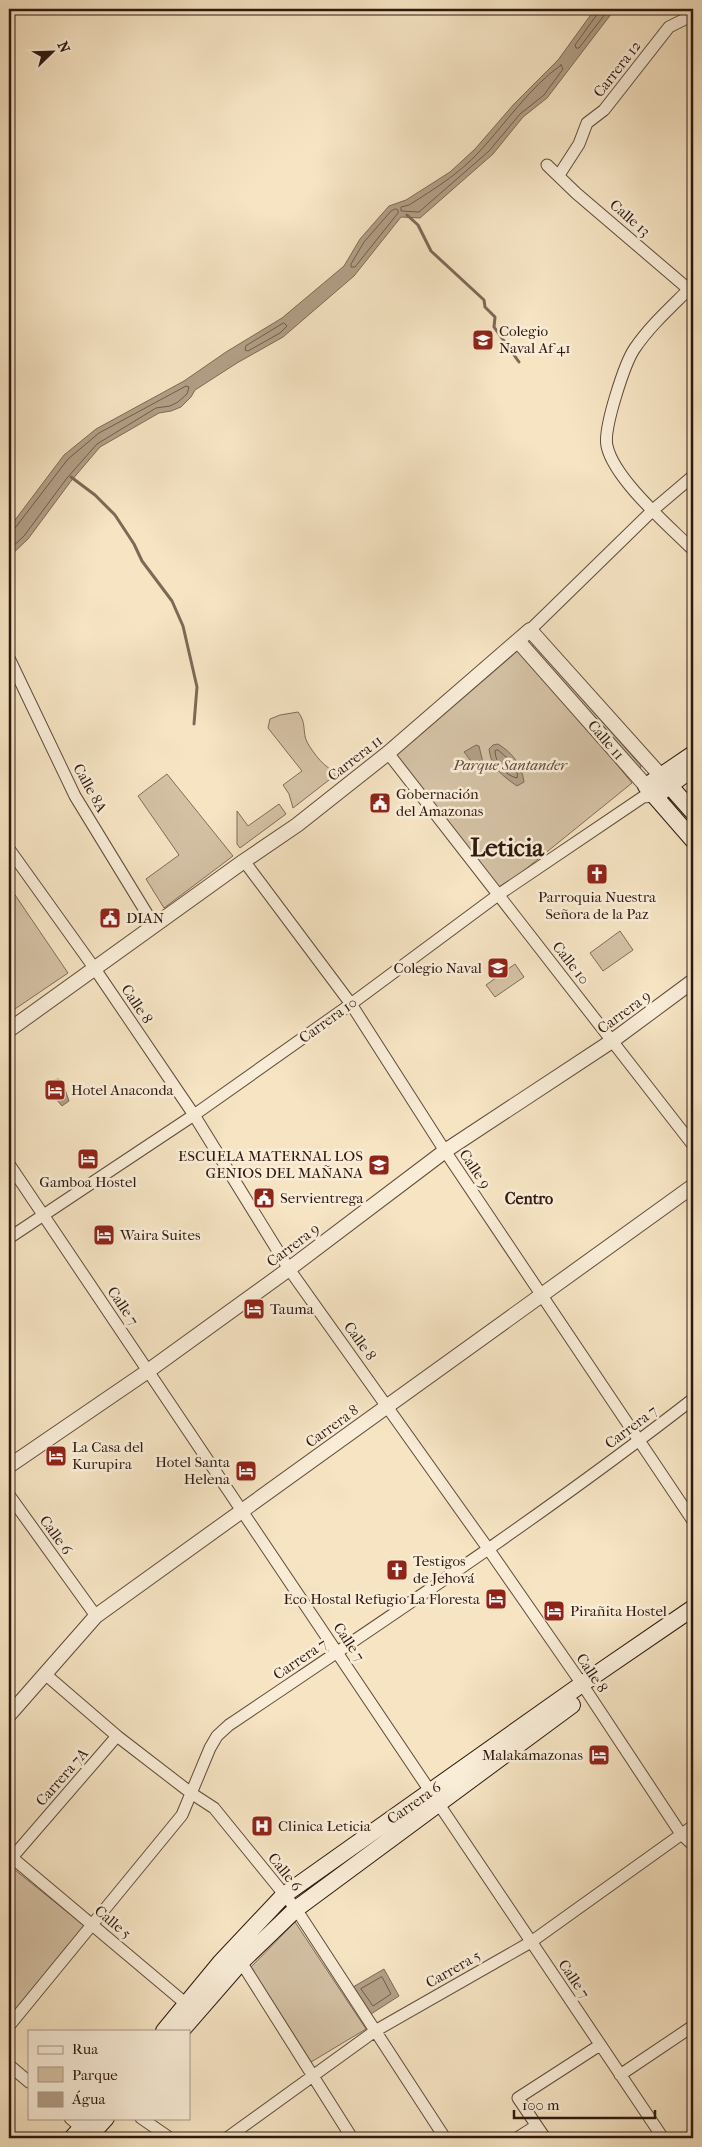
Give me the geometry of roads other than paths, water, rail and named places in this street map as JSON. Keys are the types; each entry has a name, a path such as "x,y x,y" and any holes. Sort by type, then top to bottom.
{"main road":[{"name":"Carrera 10","path":"648,793 665,781 693,754"},
{"name":"Carrera 10","path":"665,781 693,768"},
{"name":"Calle 11","path":"665,781 693,812"},
{"name":"Calle 11","path":"648,793 693,840"},
{"name":"Carrera 6","path":"165,2030 192,2008 296,1909 435,1798 693,1608"},
{"name":"Carrera 6","path":"585,1689 693,1621"},
{"name":"Carrera 6","path":"181,2030 192,2008 220,1963 284,1896 435,1798"},
{"path":"82,2129 102,2120"}],"street":[{"name":"Carrera 12","path":"559,175 579,144 590,119 604,110 669,27 693,15"},
{"name":"Calle 13","path":"547,165 576,193 691,291"},
{"path":"691,291 648,332 633,350 612,409 607,429 607,446 614,462 637,495 693,550"},
{"name":"Carrera 11","path":"9,1030 244,860 297,825 388,753 518,641 654,510 693,476"},
{"name":"Calle 11","path":"530,630 665,781"},
{"name":"Calle 11","path":"518,641 648,793"},
{"name":"Calle 8A","path":"9,658 75,796 152,922 152,927"},
{"name":"Calle 10","path":"388,753 693,1145"},
{"name":"Carrera 10","path":"9,1238 194,1115 351,1004 498,895 648,793"},
{"name":"Calle 8","path":"9,849 95,969 194,1115 289,1269 489,1550 585,1689 681,1834 693,1845"},
{"name":"Calle 9","path":"244,860 351,1004 445,1151 693,1521"},
{"name":"Carrera 9","path":"9,1466 148,1371 289,1269 445,1151 612,1041 693,981"},
{"name":"Calle 7","path":"9,1164 662,2138"},
{"name":"Carrera 8","path":"9,1715 96,1616 693,1186"},
{"name":"Carrera 7","path":"9,2026 182,1815 217,1736 229,1724 489,1550 693,1399"},
{"name":"Calle 6","path":"9,1495 96,1616"},
{"name":"Calle 6","path":"45,1674 117,1736 191,1793 214,1808 296,1909 445,2138"},
{"name":"Carrera 7A","path":"10,1858 117,1736"},
{"name":"Carrera 5","path":"227,2138 375,2031 531,1942 693,1826"},
{"name":"Calle 5","path":"10,1858 93,1924 192,2008"},
{"path":"241,1962 352,2138"},
{"path":"620,2075 693,2026"},
{"path":"545,2138 518,2098 600,2045"},
{"path":"9,2065 28,2081"},
{"path":"144,2120 170,2138"},
{"path":"518,2138 536,2126"}],"water":[{"path":"595,9 615,9 547,98 523,117 493,154 420,218 401,217 354,276 283,337 195,390 181,407 159,413 100,447 71,481 28,539 9,557 9,528 64,455 96,429 184,381 226,352 282,318 344,266 360,239 389,206 406,200 450,172 475,149 514,104 558,60"},
{"path":"498,744 519,765 524,782 517,786 503,775 492,761 489,749 493,745"},
{"path":"476,745 479,746 484,767 475,765 464,752"},
{"path":"58,1079 62,1081 69,1101 62,1106 56,1099 61,1096 60,1093 53,1096 48,1082"},
{"path":"384,1969 399,1996 371,2014 353,1987"}],"waterway":[{"path":"407,215 418,225 431,251 484,300 485,307 495,317 494,327 519,362"},
{"path":"71,477 95,495 115,515 134,544 142,561 172,601 183,626 197,687 194,724"}],"place":[{"name":"Colegio Naval Af 41","path":"483,340"},
{"name":"Gobernación del Amazonas","path":"380,803"},
{"name":"Parroquia Nuestra Señora de la Paz","path":"597,874"},
{"name":"DIAN","path":"110,918"},
{"name":"Colegio Naval","path":"498,968"},
{"name":"Hotel Anaconda","path":"55,1090"},
{"name":"Gamboa Hostel","path":"88,1159"},
{"name":"ESCUELA MATERNAL LOS GENIOS DEL MAÑANA","path":"379,1165"},
{"name":"Servientrega","path":"264,1198"},
{"name":"Waira Suites","path":"104,1235"},
{"name":"Tauma","path":"254,1309"},
{"name":"La Casa del Kurupira","path":"56,1456"},
{"name":"Hotel Santa Helena","path":"246,1471"},
{"name":"Testigos de Jehová","path":"397,1570"},
{"name":"Eco Hostal Refugio La Floresta","path":"496,1599"},
{"name":"Pirañita Hostel","path":"554,1611"},
{"name":"Malakamazonas","path":"599,1755"},
{"name":"Clinica Leticia","path":"262,1826"}],"district":[{"name":"Leticia","path":"507,847"},
{"name":"Centro","path":"529,1198"}],"park label":[{"name":"Parque Santander","path":"510,765"}]}
